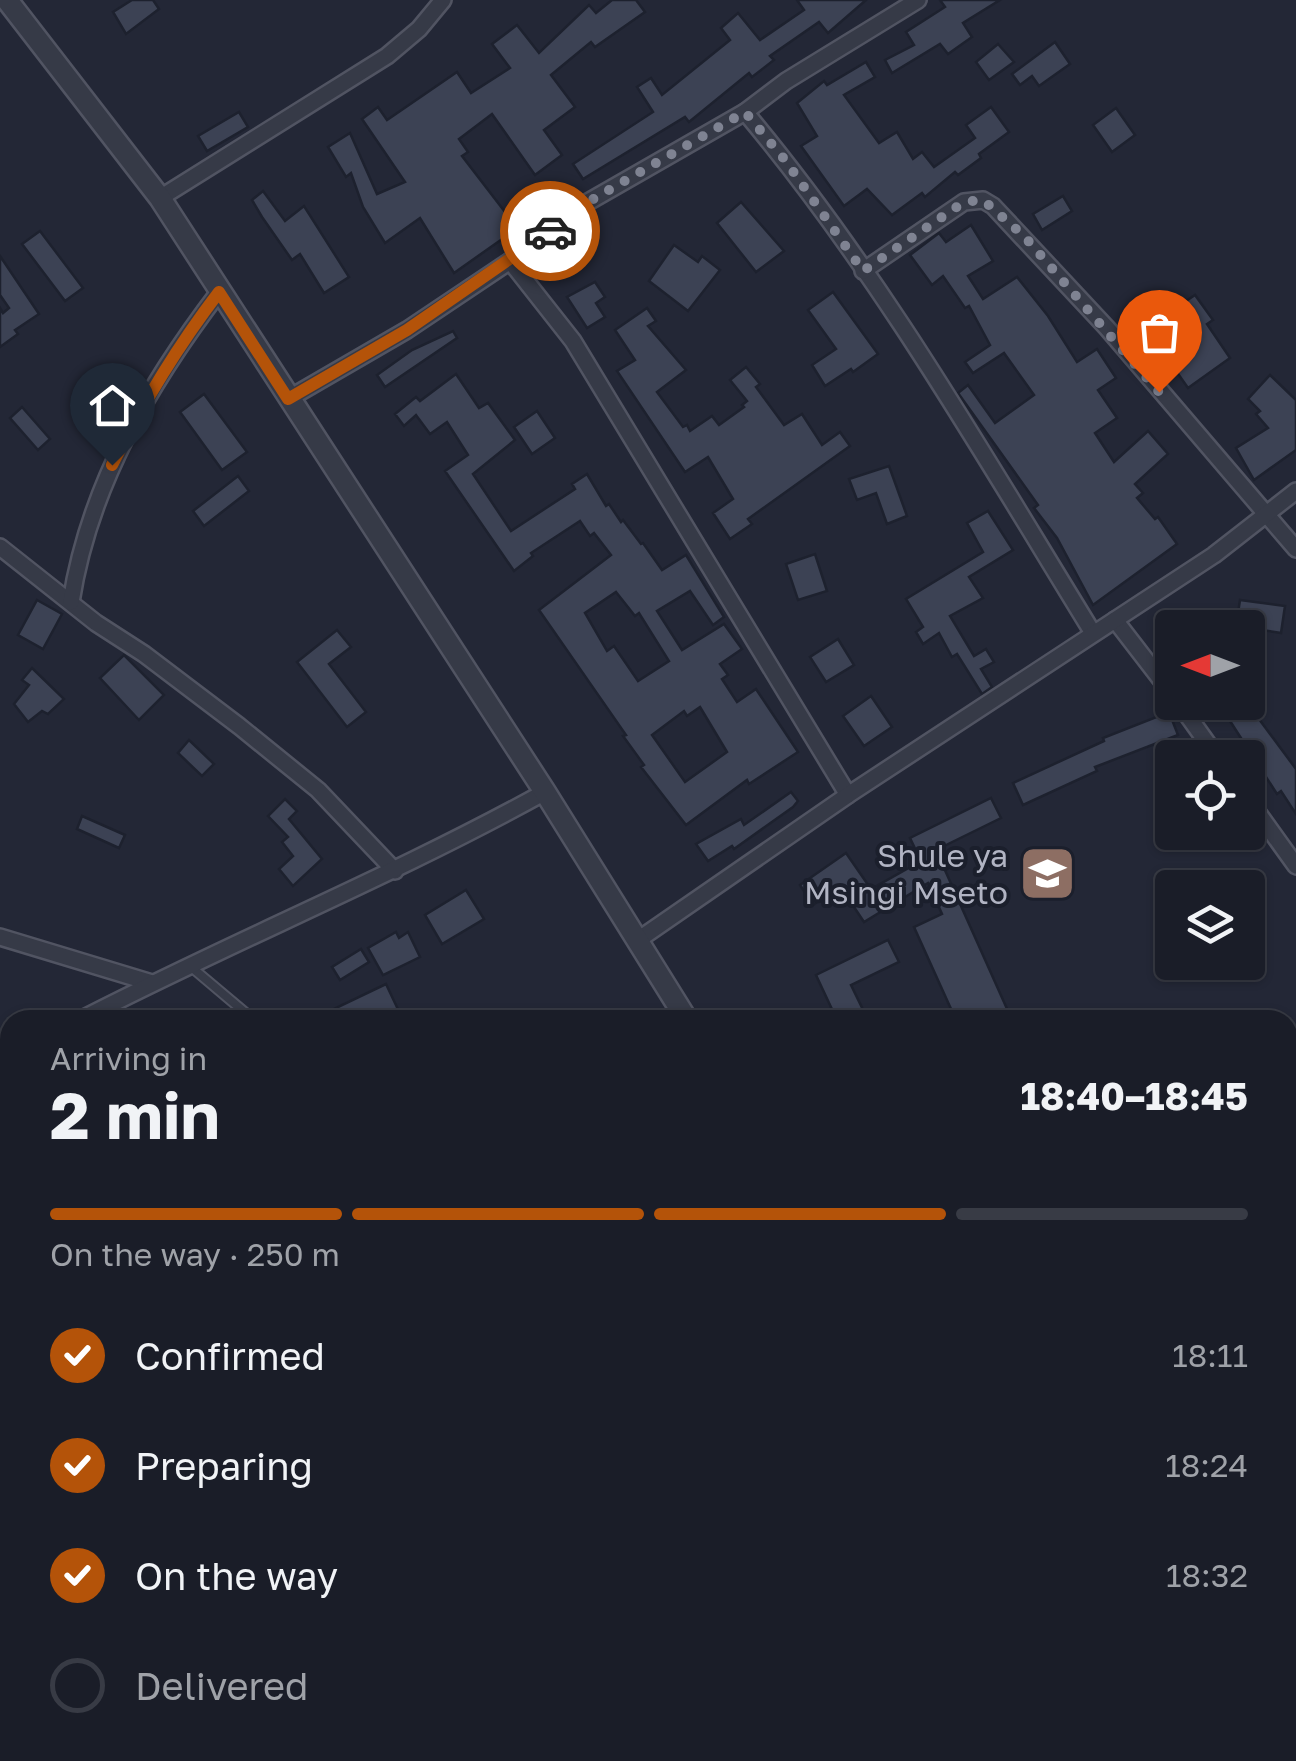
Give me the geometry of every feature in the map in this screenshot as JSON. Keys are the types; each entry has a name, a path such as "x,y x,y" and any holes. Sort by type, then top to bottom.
{"street":[{"path":"7,0 160,198 545,792 681,1010"},
{"path":"160,198 387,56 443,0"},
{"path":"288,399 407,330 510,261 588,202 745,112 786,81 918,0"},
{"path":"745,112 785,160 942,386 1093,633"},
{"path":"863,271 964,202 983,200 1024,236 1296,549"},
{"path":"510,261 573,341 848,795"},
{"path":"71,602 83,545 112,465 143,402 219,292"},
{"path":"638,940 848,795 1214,555 1296,490"},
{"path":"0,546 318,790 395,871"},
{"path":"1115,620 1155,672"},
{"path":"99,1010 395,871 545,792"},
{"path":"1265,823 1296,866"},
{"path":"0,937 152,983"}],"lane":[{"path":"190,966 242,1010"}],"building":[{"path":"132,0 153,0 159,9 126,34 113,12"},
{"path":"612,0 636,0 645,12 595,47 591,42 551,75 575,107 544,130 562,155 535,175 492,114 459,139 468,152 462,156 505,212 524,196 539,213 454,273 420,218 385,243 363,207 351,173 346,177 328,147 350,133 377,194 405,182 362,119 378,107 387,120 457,72 471,93 510,68 492,44 517,25 539,53 589,5 596,13"},
{"path":"797,0 866,0 828,33 819,22 689,122 685,117 583,179 573,164 653,112 637,87 651,78 662,95 730,40 721,28 738,13 760,40 804,10"},
{"path":"940,0 1000,0 963,23 972,37 948,54 940,44 892,73 885,60 914,45 906,32 945,7"},
{"path":"1055,42 1070,64 1039,86 1032,76 1020,85 1012,74"},
{"path":"998,44 1014,62 989,80 976,62"},
{"path":"866,62 875,77 844,95 879,143 897,132 913,159 922,152 934,167 975,138 966,125 991,107 1009,132 958,175 955,172 925,197 922,193 892,215 867,189 844,206 801,146 817,136 797,103 824,81 827,85"},
{"path":"1116,108 1135,135 1112,152 1093,125"},
{"path":"239,112 248,127 207,151 198,136"},
{"path":"263,191 285,221 304,206 349,277 324,293 300,254 292,260 262,217 252,200"},
{"path":"1063,196 1072,211 1042,230 1033,214"},
{"path":"741,202 784,251 756,272 717,223"},
{"path":"971,225 993,261 968,276 983,299 1017,277 1077,362 1097,349 1116,378 1098,390 1117,418 1095,433 1114,462 1148,431 1168,454 1135,484 1143,493 1137,498 1155,519 1158,517 1177,544 1093,605 1057,538 1034,508 1038,505 958,393 968,385 995,423 1034,395 1004,353 973,373 965,362 990,345 969,306 965,308 943,276 932,285 910,255 939,233 946,242"},
{"path":"40,231 83,288 65,301 22,244"},
{"path":"674,245 698,262 702,256 720,270 688,311 649,281"},
{"path":"0,256 39,314 15,330 18,334 0,347 0,308 3,313 9,308 0,295"},
{"path":"595,282 605,297 596,303 605,317 587,328 567,297"},
{"path":"833,292 878,354 825,386 812,365 836,349 808,310"},
{"path":"1195,295 1213,320 1207,324 1230,358 1188,388 1146,328"},
{"path":"647,308 656,321 648,326 686,370 657,392 683,427 687,425 690,431 712,416 719,425 744,407 747,401 730,380 746,367 784,425 802,414 822,445 840,432 850,446 748,519 752,524 730,539 713,513 733,499 708,457 685,472 617,371 635,360 615,330"},
{"path":"453,331 457,338 385,387 377,375 412,350"},
{"path":"456,374 479,408 488,403 515,440 473,474 511,531 575,489 572,484 587,474 606,506 609,504 623,520 662,570 686,555 724,617 713,625 690,591 657,611 682,650 724,624 742,649 720,664 728,675 722,679 737,702 756,689 798,752 749,784 747,780 686,825 641,767 644,765 623,736 626,735 539,610 611,555 580,521 531,553 533,556 514,571 445,471 468,455 447,422 430,434 416,415 404,426 395,414 416,397 420,401","holes":["616,592 635,616 639,613 669,661 638,681 614,646 607,651 585,613","700,707 727,752 685,782 652,735 684,711 687,716"]},
{"path":"1270,375 1296,400 1296,450 1254,480 1236,448 1268,428 1256,414 1260,411 1248,399"},
{"path":"204,394 247,452 222,470 180,412"},
{"path":"22,407 50,439 38,450 10,418"},
{"path":"537,411 555,438 532,454 514,427"},
{"path":"889,466 907,516 887,524 876,493 857,500 849,479"},
{"path":"238,476 249,491 204,526 193,511"},
{"path":"988,511 1013,550 969,577 983,598 950,616 974,656 986,649 994,662 981,669 992,687 982,694 957,654 952,657 939,633 923,644 916,632 923,627 906,599 983,552 967,523"},
{"path":"815,554 827,591 798,600 786,564"},
{"path":"37,600 62,614 43,649 18,635"},
{"path":"1240,600 1285,606 1281,633 1265,631 1265,610 1238,610"},
{"path":"337,630 351,647 329,664 366,712 347,727 297,662"},
{"path":"838,639 854,665 826,682 810,657"},
{"path":"124,655 164,695 139,720 100,678"},
{"path":"32,668 64,699 48,714 42,711 28,722 14,704 29,685 22,680"},
{"path":"871,696 892,727 864,746 843,716"},
{"path":"1155,718 1172,720 1178,735 1155,740 1155,744 1095,767 1097,771 1023,805 1013,783 1104,741 1103,738"},
{"path":"1260,720 1296,769 1296,814 1265,775 1265,740 1242,740 1230,721"},
{"path":"189,740 214,764 202,776 178,753"},
{"path":"791,792 798,801 793,807 734,849 732,846 708,861 696,844 741,819 744,825"},
{"path":"991,798 1001,818 936,850 1008,1010 951,1010 914,927 942,914 928,883 864,922 840,886 813,905 800,885 846,853 871,889 921,861 910,838"},
{"path":"285,799 297,811 289,819 322,859 293,886 279,869 293,856 282,842 288,837 268,816"},
{"path":"82,816 125,835 119,848 77,829"},
{"path":"466,890 484,919 442,944 425,915"},
{"path":"396,932 399,938 408,932 420,957 383,975 368,948"},
{"path":"888,940 899,962 851,985 863,1010 832,1010 816,975"},
{"path":"361,949 369,962 340,980 332,967"},
{"path":"386,984 398,1010 332,1010"}],"way so far":[{"path":"550,231 588,202 745,112 785,160 863,271 964,202 983,200 1024,236 1159,392"}],"place":[{"name":"Shule ya Msingi Mseto","path":"1047,874"}],"route":[{"path":"112,465 143,402 219,292 288,399 407,330 550,231"}]}
